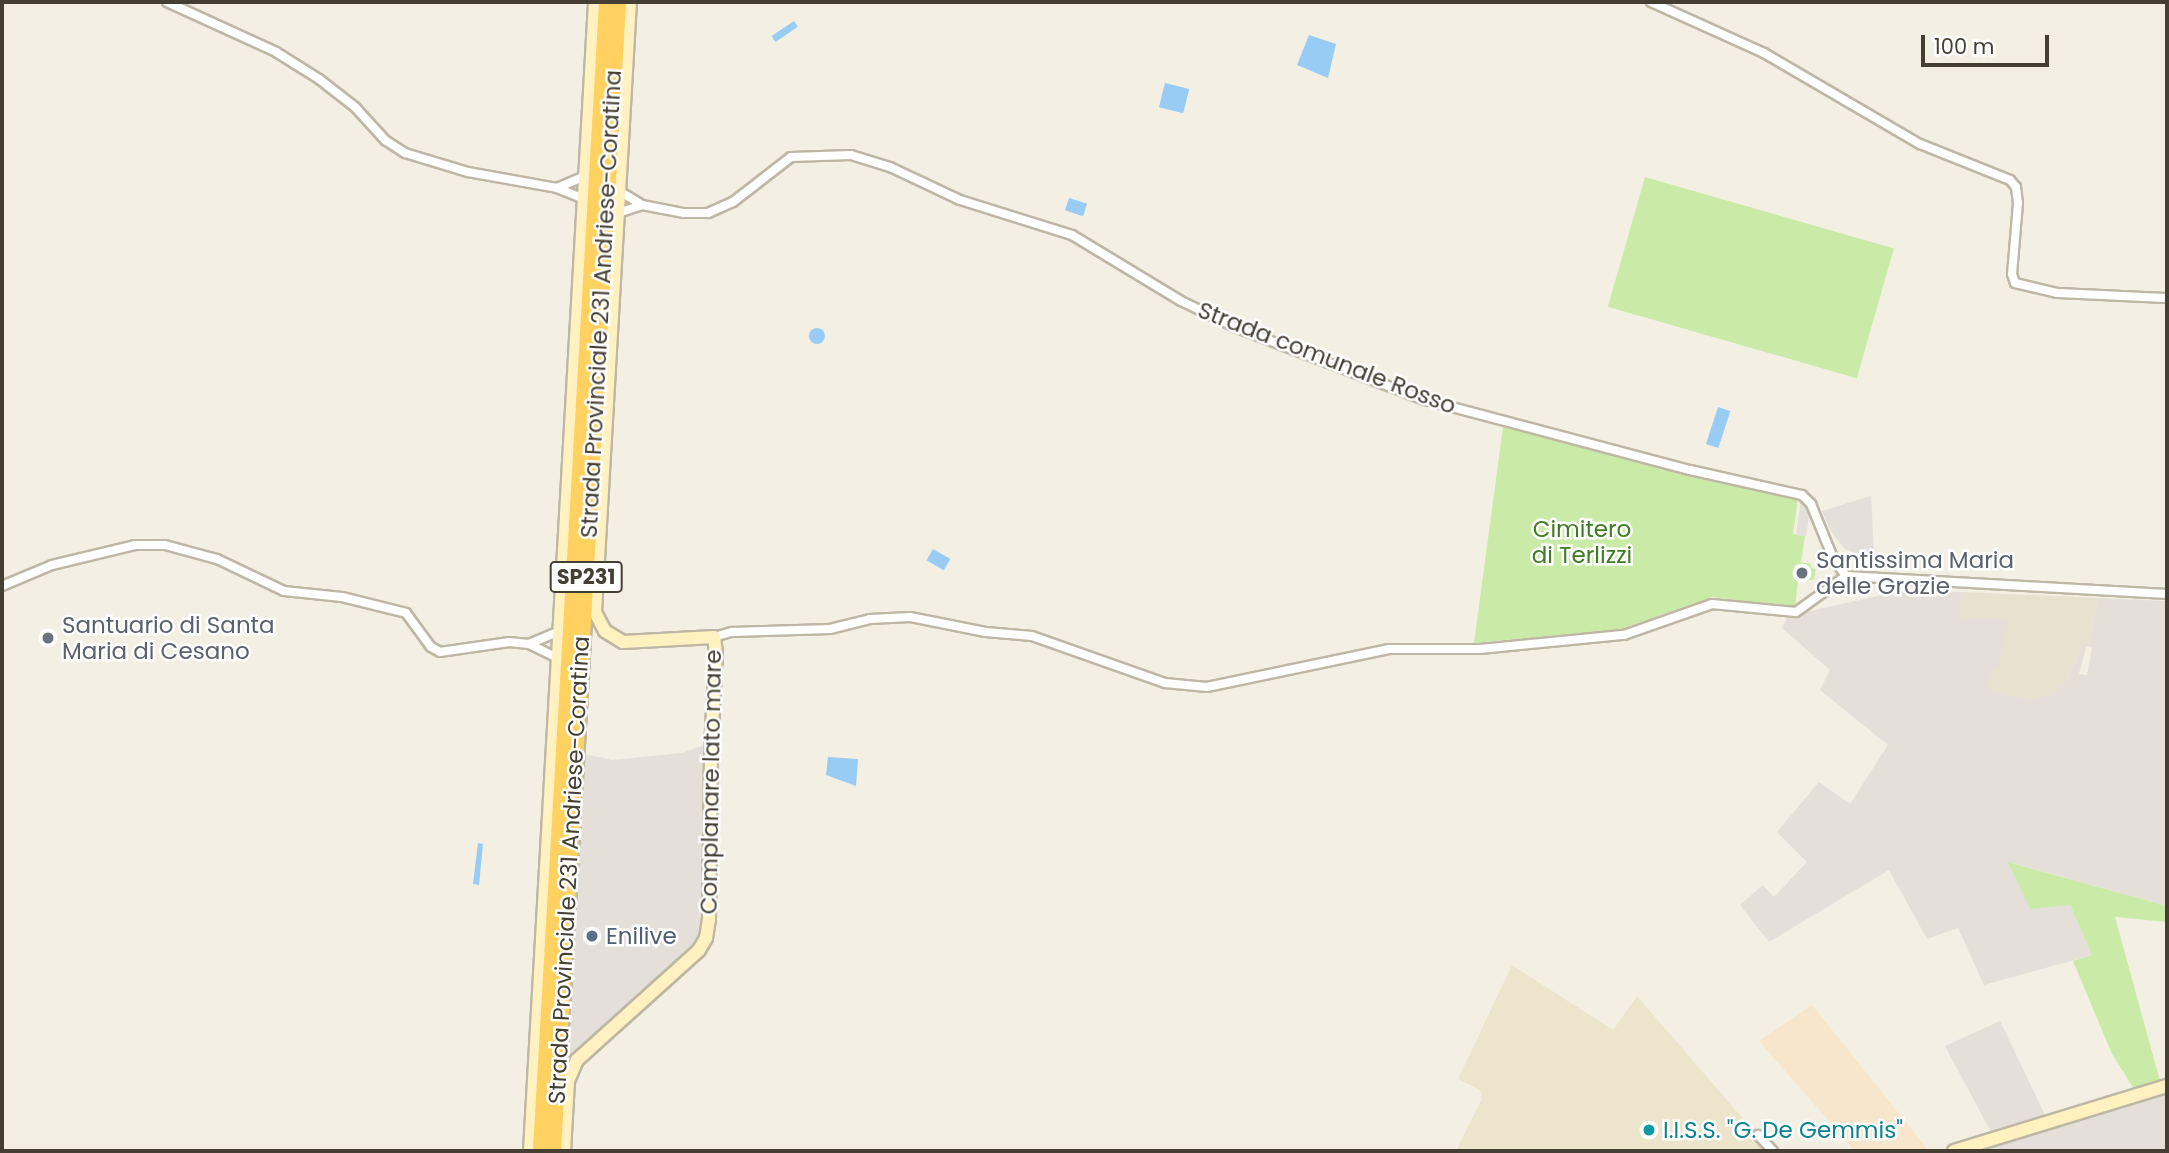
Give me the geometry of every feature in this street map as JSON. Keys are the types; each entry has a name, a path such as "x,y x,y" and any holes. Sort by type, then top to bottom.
{"highway":[{"name":"Strada Provinciale 231 Andriese-Coratina","path":"541,1151 607,2"},
{"name":"Strada Provinciale 231 Andriese-Coratina","path":"553,1151 618,2"}],"street":[{"path":"167,2 276,52 319,79 355,107 385,140 405,153 468,173 557,188 584,199"},
{"path":"530,1151 595,2"},
{"name":"Complanare lato mare","path":"564,1151 568,1081 577,1060 699,950 706,938 710,907 711,748 716,653 713,637 623,642 605,631 596,615 630,2"},
{"path":"1651,2 1765,53 1920,144 2010,180 2016,187 2018,203 2012,274 2015,284 2057,293 2167,298"},
{"name":"Strada comunale Rosso","path":"619,191 642,205 684,213 708,213 727,206 791,157 851,155 890,167 960,200 1072,235 1181,301 1237,328 1425,400 1665,464 1802,495 1811,504 1833,558 1846,576"},
{"path":"557,188 585,176"},
{"name":"Strada comunale Rosso","path":"618,213 642,205"},
{"path":"2,586 52,565 135,545 165,545 217,559 277,589 342,597 407,613 431,647 440,652 493,643 529,644 558,658"},
{"path":"713,637 732,632 830,629 870,618 910,617 986,632 1040,638 1164,683 1195,688 1409,646 1480,649 1624,635 1712,604 1786,612 1801,609 1846,576 2167,594"},
{"path":"529,644 559,631"},
{"path":"1954,1151 2167,1086"},
{"path":"1758,1135 1773,1151"}],"shaded area":[{"path":"1871,496 1874,560 1845,549 1832,533 1822,511"},
{"path":"1801,500 1810,511 1806,536 1796,535"},
{"path":"1900,591 1962,592 1958,619 2008,619 1998,666 1989,677 1988,685 1994,692 2027,700 2053,694 2067,680 2083,646 2086,647 2079,674 2087,675 2092,648 2088,647 2098,598 2167,601 2167,906 2009,862 2070,905 2092,955 1984,985 1958,928 1927,939 1889,870 1769,942 1740,905 1763,885 1774,897 1807,862 1777,832 1819,782 1850,804 1888,745 1820,690 1830,670 1782,628 1788,616"},
{"path":"1962,592 2098,598 2088,647 2083,646 2067,680 2053,694 2027,700 1994,692 1988,685 1989,677 1998,666 1957,619"},
{"path":"707,744 705,922 701,938 696,947 569,1061 581,753 612,760 682,753"},
{"path":"1512,965 1613,1030 1637,996 1771,1151 1456,1151 1482,1099 1480,1090 1458,1079"},
{"path":"1812,1005 1929,1151 1855,1151 1759,1041"},
{"path":"2000,1021 2046,1117 1991,1132 1945,1046"},
{"path":"2167,1086 2167,1151 1954,1151"}],"green space":[{"path":"1645,177 1894,248 1857,378 1608,307"},
{"name":"Cimitero di Terlizzi","path":"1503,427 1672,471 1798,499 1793,534 1805,536 1801,562 1811,564 1811,568 1816,569 1814,580 1798,581 1795,608 1712,597 1618,630 1474,643"},
{"path":"2008,862 2167,906 2167,922 2115,917 2160,1081 2139,1090 2134,1089 2112,1054 2073,961 2092,955 2070,905 2030,909"}],"water":[{"path":"794,21 798,27 776,42 772,36"},
{"path":"1309,35 1336,44 1328,78 1297,65"},
{"path":"1165,83 1189,89 1183,113 1159,107"},
{"path":"1069,198 1087,204 1083,216 1065,210"},
{"path":"817,328 823,330 823,342 817,344 811,342 809,336 811,330"},
{"path":"1718,407 1730,411 1718,448 1706,444"},
{"path":"933,549 950,559 944,570 926,560"},
{"path":"828,757 858,759 856,786 826,775"},
{"path":"478,843 483,844 479,885 473,884"}],"place":[{"name":"Santissima Maria delle Grazie","path":"1802,573"},
{"name":"Santuario di Santa Maria di Cesano","path":"48,638"},
{"name":"Enilive","path":"592,936"},
{"name":"I.I.S.S. \"G. De Gemmis\"","path":"1649,1130"}]}
